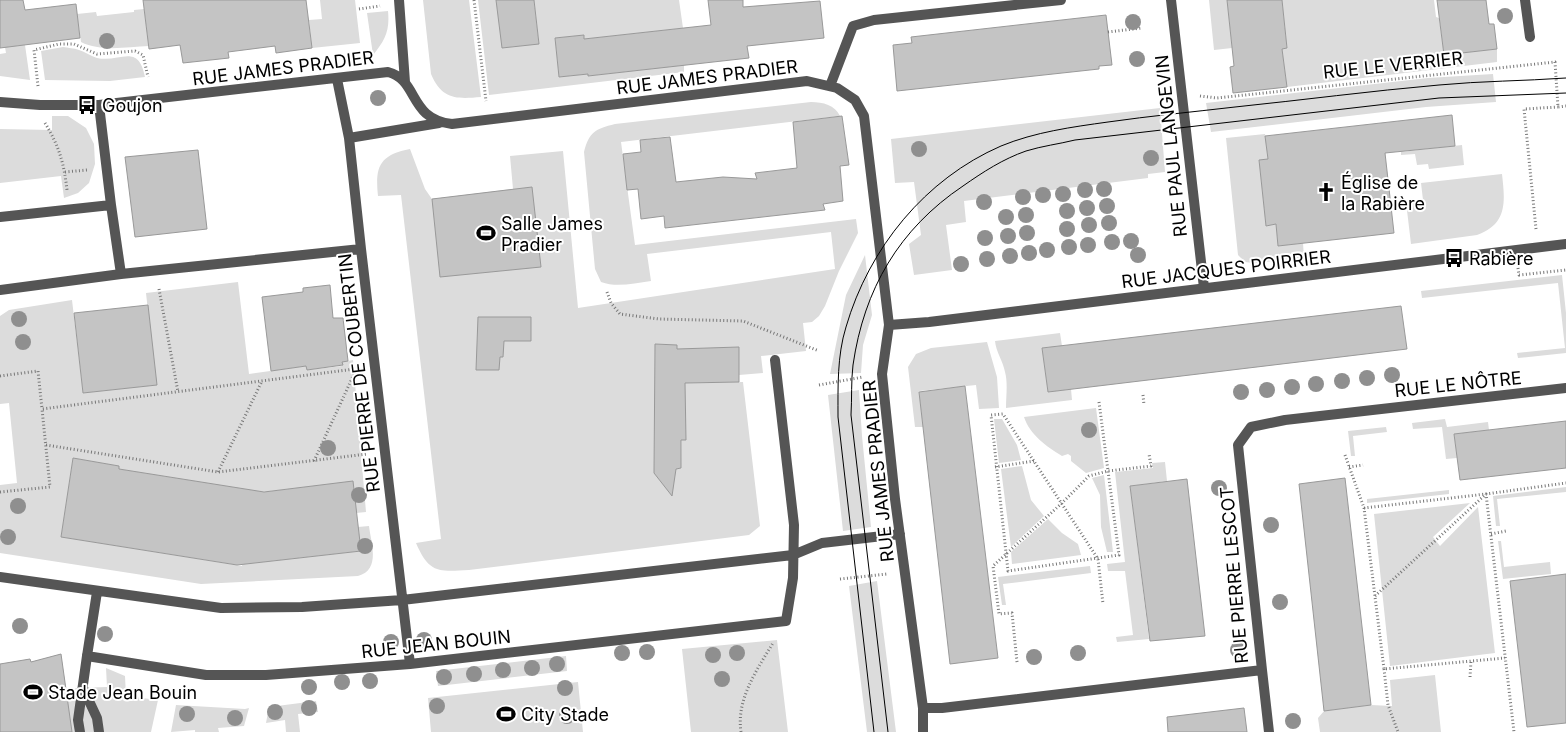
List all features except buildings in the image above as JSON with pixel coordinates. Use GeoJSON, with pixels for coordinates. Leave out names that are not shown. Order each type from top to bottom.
{"type":"FeatureCollection","features":[{"type":"Feature","properties":{"kind":"street"},"geometry":{"type":"LineString","coordinates":[[399,0],[405,82],[415,101],[428,117],[439,123]]}},
{"type":"Feature","properties":{"kind":"street"},"geometry":{"type":"LineString","coordinates":[[830,86],[853,26],[874,20],[1061,0]]}},
{"type":"Feature","properties":{"kind":"street","name":"RUE PAUL LANGEVIN"},"geometry":{"type":"LineString","coordinates":[[1171,0],[1204,288]]}},
{"type":"Feature","properties":{"kind":"street"},"geometry":{"type":"LineString","coordinates":[[1525,0],[1530,37]]}},
{"type":"Feature","properties":{"kind":"street","name":"RUE JAMES PRADIER"},"geometry":{"type":"LineString","coordinates":[[0,102],[40,105],[99,105],[388,72],[396,74],[405,82]]}},
{"type":"Feature","properties":{"kind":"street","name":"RUE PIERRE DE COUBERTIN"},"geometry":{"type":"LineString","coordinates":[[337,79],[349,138],[410,664]]}},
{"type":"Feature","properties":{"kind":"street","name":"RUE JAMES PRADIER"},"geometry":{"type":"LineString","coordinates":[[349,138],[439,123],[452,124],[807,82],[837,88],[856,100],[864,116],[889,325],[882,374],[900,534],[923,708],[923,732]]}},
{"type":"Feature","properties":{"kind":"street"},"geometry":{"type":"LineString","coordinates":[[415,101],[418,126]]}},
{"type":"Feature","properties":{"kind":"street"},"geometry":{"type":"LineString","coordinates":[[99,105],[121,274]]}},
{"type":"Feature","properties":{"kind":"street"},"geometry":{"type":"LineString","coordinates":[[0,217],[111,204]]}},
{"type":"Feature","properties":{"kind":"street","name":"RUE JACQUES POIRRIER"},"geometry":{"type":"LineString","coordinates":[[889,325],[929,322],[1566,244]]}},
{"type":"Feature","properties":{"kind":"street"},"geometry":{"type":"LineString","coordinates":[[0,290],[121,274],[361,249]]}},
{"type":"Feature","properties":{"kind":"street"},"geometry":{"type":"LineString","coordinates":[[775,360],[794,525],[793,578],[786,621]]}},
{"type":"Feature","properties":{"kind":"street","name":"RUE LE NÔTRE"},"geometry":{"type":"LineString","coordinates":[[1354,412],[1566,388]]}},
{"type":"Feature","properties":{"kind":"street","name":"RUE PIERRE LESCOT"},"geometry":{"type":"LineString","coordinates":[[923,708],[942,708],[1262,670],[1238,444],[1251,426],[1354,412]]}},
{"type":"Feature","properties":{"kind":"street"},"geometry":{"type":"LineString","coordinates":[[0,577],[221,608],[302,607],[402,600],[793,555],[822,543],[900,534]]}},
{"type":"Feature","properties":{"kind":"street"},"geometry":{"type":"LineString","coordinates":[[80,732],[78,720],[97,592]]}},
{"type":"Feature","properties":{"kind":"street","name":"RUE JEAN BOUIN"},"geometry":{"type":"LineString","coordinates":[[87,656],[186,672],[228,676],[299,673],[410,664],[786,621]]}},
{"type":"Feature","properties":{"kind":"street"},"geometry":{"type":"LineString","coordinates":[[1262,670],[1269,732]]}},
{"type":"Feature","properties":{"kind":"street"},"geometry":{"type":"LineString","coordinates":[[83,687],[97,718],[99,732]]}},
{"type":"Feature","properties":{"kind":"path"},"geometry":{"type":"LineString","coordinates":[[474,0],[488,119]]}},
{"type":"Feature","properties":{"kind":"path"},"geometry":{"type":"LineString","coordinates":[[1108,32],[1142,28]]}},
{"type":"Feature","properties":{"kind":"path"},"geometry":{"type":"LineString","coordinates":[[70,209],[61,157],[56,142],[41,116],[34,50],[60,44],[74,44],[97,54],[135,51],[143,55],[148,77]]}},
{"type":"Feature","properties":{"kind":"path","name":"RUE LE VERRIER"},"geometry":{"type":"LineString","coordinates":[[1182,94],[1217,98],[1555,62],[1558,107]]}},
{"type":"Feature","properties":{"kind":"path"},"geometry":{"type":"LineString","coordinates":[[1536,232],[1524,109],[1566,106]]}},
{"type":"Feature","properties":{"kind":"path"},"geometry":{"type":"LineString","coordinates":[[1517,265],[1519,275],[1566,270]]}},
{"type":"Feature","properties":{"kind":"path"},"geometry":{"type":"LineString","coordinates":[[155,271],[178,392]]}},
{"type":"Feature","properties":{"kind":"path"},"geometry":{"type":"LineString","coordinates":[[607,292],[611,302],[620,314],[659,319],[742,321],[819,351]]}},
{"type":"Feature","properties":{"kind":"path"},"geometry":{"type":"LineString","coordinates":[[42,408],[356,369],[314,461]]}},
{"type":"Feature","properties":{"kind":"path"},"geometry":{"type":"LineString","coordinates":[[0,376],[38,371],[50,487],[0,492]]}},
{"type":"Feature","properties":{"kind":"path"},"geometry":{"type":"LineString","coordinates":[[819,385],[882,374]]}},
{"type":"Feature","properties":{"kind":"path"},"geometry":{"type":"LineString","coordinates":[[218,472],[262,381]]}},
{"type":"Feature","properties":{"kind":"path"},"geometry":{"type":"LineString","coordinates":[[1143,395],[1144,405]]}},
{"type":"Feature","properties":{"kind":"path"},"geometry":{"type":"LineString","coordinates":[[1099,402],[1119,555],[1098,559],[1008,571],[995,467],[991,415],[1003,414],[1098,559],[1103,604]]}},
{"type":"Feature","properties":{"kind":"path"},"geometry":{"type":"LineString","coordinates":[[46,446],[218,472],[385,452]]}},
{"type":"Feature","properties":{"kind":"path"},"geometry":{"type":"LineString","coordinates":[[1017,662],[1012,613],[999,614],[993,566],[1089,476],[1108,471],[1151,466],[1149,454]]}},
{"type":"Feature","properties":{"kind":"path"},"geometry":{"type":"LineString","coordinates":[[1346,455],[1364,508],[1388,705],[1398,732]]}},
{"type":"Feature","properties":{"kind":"path"},"geometry":{"type":"LineString","coordinates":[[995,467],[1035,461]]}},
{"type":"Feature","properties":{"kind":"path"},"geometry":{"type":"LineString","coordinates":[[1349,467],[1362,465]]}},
{"type":"Feature","properties":{"kind":"path"},"geometry":{"type":"LineString","coordinates":[[1364,508],[1566,483]]}},
{"type":"Feature","properties":{"kind":"path"},"geometry":{"type":"LineString","coordinates":[[1486,494],[1514,732]]}},
{"type":"Feature","properties":{"kind":"path"},"geometry":{"type":"LineString","coordinates":[[1374,596],[1486,494]]}},
{"type":"Feature","properties":{"kind":"path"},"geometry":{"type":"LineString","coordinates":[[1491,534],[1506,531]]}},
{"type":"Feature","properties":{"kind":"path"},"geometry":{"type":"LineString","coordinates":[[840,579],[905,572]]}},
{"type":"Feature","properties":{"kind":"path"},"geometry":{"type":"LineString","coordinates":[[741,732],[742,707],[749,684],[786,621]]}},
{"type":"Feature","properties":{"kind":"path"},"geometry":{"type":"LineString","coordinates":[[1384,669],[1505,658]]}},
{"type":"Feature","properties":{"kind":"path"},"geometry":{"type":"LineString","coordinates":[[1470,677],[1471,661]]}},
{"type":"Feature","properties":{"kind":"shaded area"},"geometry":{"type":"Polygon","coordinates":[[[320,0],[355,0],[360,43],[312,48],[309,20],[322,19],[320,0]]]}},
{"type":"Feature","properties":{"kind":"shaded area"},"geometry":{"type":"Polygon","coordinates":[[[423,0],[469,0],[481,97],[465,98],[451,96],[440,89],[435,83],[431,74],[423,0]]]}},
{"type":"Feature","properties":{"kind":"shaded area"},"geometry":{"type":"Polygon","coordinates":[[[478,0],[496,0],[503,48],[539,43],[534,0],[679,0],[683,28],[584,39],[584,35],[555,38],[559,77],[588,74],[589,76],[684,65],[684,72],[489,95],[478,0]]]}},
{"type":"Feature","properties":{"kind":"shaded area"},"geometry":{"type":"Polygon","coordinates":[[[1209,0],[1227,0],[1232,48],[1214,50],[1209,0]]]}},
{"type":"Feature","properties":{"kind":"shaded area"},"geometry":{"type":"Polygon","coordinates":[[[1282,0],[1434,0],[1436,17],[1439,18],[1444,55],[1497,49],[1497,62],[1287,87],[1282,49],[1287,48],[1282,0]]]}},
{"type":"Feature","properties":{"kind":"shaded area"},"geometry":{"type":"Polygon","coordinates":[[[144,9],[149,46],[105,48],[81,42],[77,14],[96,12],[97,16],[144,9]]]}},
{"type":"Feature","properties":{"kind":"shaded area"},"geometry":{"type":"Polygon","coordinates":[[[388,11],[386,35],[373,55],[367,13],[388,11]]]}},
{"type":"Feature","properties":{"kind":"shaded area"},"geometry":{"type":"Polygon","coordinates":[[[25,45],[30,80],[0,76],[0,54],[6,53],[5,47],[25,45]]]}},
{"type":"Feature","properties":{"kind":"shaded area"},"geometry":{"type":"Polygon","coordinates":[[[63,47],[77,49],[97,58],[133,57],[142,66],[145,77],[110,81],[45,80],[41,51],[63,47]]]}},
{"type":"Feature","properties":{"kind":"shaded area"},"geometry":{"type":"Polygon","coordinates":[[[1493,74],[1496,102],[1426,107],[1211,132],[1206,103],[1428,78],[1493,74]]]}},
{"type":"Feature","properties":{"kind":"shaded area"},"geometry":{"type":"Polygon","coordinates":[[[811,102],[828,105],[835,109],[840,116],[621,142],[635,245],[856,219],[858,233],[839,271],[825,306],[819,316],[812,322],[803,323],[806,351],[761,356],[763,373],[739,375],[739,347],[719,348],[718,359],[677,360],[677,345],[655,344],[654,468],[660,481],[676,469],[681,468],[682,383],[743,382],[760,526],[749,535],[469,570],[449,571],[430,565],[425,560],[416,543],[441,539],[401,195],[378,196],[377,177],[381,164],[385,159],[410,149],[425,189],[432,199],[513,189],[510,156],[563,151],[578,308],[835,269],[831,232],[647,254],[651,281],[607,284],[601,282],[595,269],[584,152],[588,140],[594,132],[615,124],[811,102]]]}},
{"type":"Feature","properties":{"kind":"shaded area"},"geometry":{"type":"Polygon","coordinates":[[[1160,108],[1165,172],[1148,174],[1148,178],[964,201],[966,222],[946,225],[952,270],[914,275],[909,244],[921,235],[914,182],[895,183],[891,139],[1160,108]]]}},
{"type":"Feature","properties":{"kind":"shaded area"},"geometry":{"type":"Polygon","coordinates":[[[52,116],[68,116],[86,128],[94,144],[95,164],[89,183],[78,193],[64,198],[61,176],[0,183],[0,129],[52,130],[52,116]]]}},
{"type":"Feature","properties":{"kind":"shaded area"},"geometry":{"type":"Polygon","coordinates":[[[1265,134],[1268,159],[1259,160],[1266,226],[1276,224],[1278,246],[1303,243],[1304,258],[1253,263],[1245,262],[1238,255],[1226,138],[1265,134]]]}},
{"type":"Feature","properties":{"kind":"shaded area"},"geometry":{"type":"Polygon","coordinates":[[[1462,145],[1464,165],[1429,169],[1428,164],[1417,165],[1415,154],[1401,155],[1401,152],[1462,145]]]}},
{"type":"Feature","properties":{"kind":"shaded area"},"geometry":{"type":"Polygon","coordinates":[[[1502,174],[1504,202],[1499,218],[1494,225],[1477,235],[1411,244],[1406,202],[1423,200],[1421,183],[1502,174]]]}},
{"type":"Feature","properties":{"kind":"shaded area"},"geometry":{"type":"Polygon","coordinates":[[[865,255],[872,315],[863,345],[861,373],[830,374],[846,295],[865,255]]]}},
{"type":"Feature","properties":{"kind":"shaded area"},"geometry":{"type":"Polygon","coordinates":[[[1562,275],[1566,313],[1566,353],[1518,358],[1517,353],[1565,348],[1558,283],[1422,298],[1421,291],[1562,275]]]}},
{"type":"Feature","properties":{"kind":"shaded area"},"geometry":{"type":"Polygon","coordinates":[[[238,282],[249,374],[306,366],[307,370],[342,366],[342,362],[353,360],[366,512],[356,513],[353,482],[261,492],[119,469],[119,466],[73,458],[61,537],[242,566],[246,542],[270,561],[361,551],[358,527],[369,526],[373,555],[370,568],[358,576],[201,584],[0,553],[0,485],[17,483],[9,403],[0,404],[0,316],[9,310],[72,300],[83,393],[156,385],[146,293],[238,282]]]}},
{"type":"Feature","properties":{"kind":"shaded area"},"geometry":{"type":"Polygon","coordinates":[[[1060,333],[1062,346],[1042,348],[1048,392],[1071,389],[1072,400],[1006,408],[1006,376],[995,341],[1060,333]]]}},
{"type":"Feature","properties":{"kind":"shaded area"},"geometry":{"type":"Polygon","coordinates":[[[987,342],[997,377],[999,408],[979,409],[976,385],[919,391],[923,427],[915,427],[908,367],[916,354],[931,348],[987,342]]]}},
{"type":"Feature","properties":{"kind":"shaded area"},"geometry":{"type":"Polygon","coordinates":[[[859,390],[871,527],[843,531],[828,395],[859,390]]]}},
{"type":"Feature","properties":{"kind":"shaded area"},"geometry":{"type":"Polygon","coordinates":[[[1096,408],[1104,468],[1086,473],[1071,461],[1071,456],[1068,454],[1062,456],[1039,439],[1030,429],[1024,417],[1096,408]]]}},
{"type":"Feature","properties":{"kind":"shaded area"},"geometry":{"type":"Polygon","coordinates":[[[994,419],[1002,419],[1017,445],[1021,460],[999,463],[994,419]]]}},
{"type":"Feature","properties":{"kind":"shaded area"},"geometry":{"type":"Polygon","coordinates":[[[1445,419],[1447,427],[1488,422],[1489,430],[1454,434],[1457,458],[1446,459],[1442,427],[1413,429],[1412,423],[1445,419]]]}},
{"type":"Feature","properties":{"kind":"shaded area"},"geometry":{"type":"Polygon","coordinates":[[[1386,427],[1387,432],[1353,436],[1355,456],[1351,456],[1348,431],[1386,427]]]}},
{"type":"Feature","properties":{"kind":"shaded area"},"geometry":{"type":"Polygon","coordinates":[[[1165,462],[1167,481],[1130,486],[1149,639],[1117,642],[1116,637],[1133,635],[1125,571],[1108,571],[1107,564],[1125,562],[1115,472],[1153,468],[1152,463],[1165,462]]]}},
{"type":"Feature","properties":{"kind":"shaded area"},"geometry":{"type":"Polygon","coordinates":[[[1022,466],[1031,500],[1044,516],[1011,547],[1001,469],[1022,466]]]}},
{"type":"Feature","properties":{"kind":"shaded area"},"geometry":{"type":"Polygon","coordinates":[[[1104,475],[1113,552],[1107,552],[1101,527],[1100,495],[1092,478],[1104,475]]]}},
{"type":"Feature","properties":{"kind":"shaded area"},"geometry":{"type":"Polygon","coordinates":[[[1566,487],[1566,492],[1497,499],[1500,526],[1496,526],[1493,496],[1566,487]]]}},
{"type":"Feature","properties":{"kind":"shaded area"},"geometry":{"type":"Polygon","coordinates":[[[1449,490],[1449,494],[1367,503],[1367,499],[1449,490]]]}},
{"type":"Feature","properties":{"kind":"shaded area"},"geometry":{"type":"Polygon","coordinates":[[[1470,503],[1433,537],[1440,546],[1478,507],[1495,653],[1390,666],[1374,514],[1470,503]]]}},
{"type":"Feature","properties":{"kind":"shaded area"},"geometry":{"type":"Polygon","coordinates":[[[1048,519],[1062,533],[1078,544],[1081,555],[1012,564],[1011,552],[1048,519]]]}},
{"type":"Feature","properties":{"kind":"shaded area"},"geometry":{"type":"Polygon","coordinates":[[[1498,541],[1501,541],[1504,567],[1550,562],[1551,574],[1503,579],[1498,541]]]}},
{"type":"Feature","properties":{"kind":"shaded area"},"geometry":{"type":"Polygon","coordinates":[[[1090,566],[1091,573],[1003,584],[1006,605],[1002,605],[998,577],[1090,566]]]}},
{"type":"Feature","properties":{"kind":"shaded area"},"geometry":{"type":"Polygon","coordinates":[[[877,581],[896,732],[867,732],[849,586],[877,581]]]}},
{"type":"Feature","properties":{"kind":"shaded area"},"geometry":{"type":"Polygon","coordinates":[[[777,640],[788,732],[691,732],[682,649],[777,640]]]}},
{"type":"Feature","properties":{"kind":"shaded area","name":"Stade Jean Bouin"},"geometry":{"type":"Polygon","coordinates":[[[61,654],[67,696],[76,688],[107,687],[106,668],[125,676],[126,696],[158,700],[151,732],[0,732],[0,664],[30,659],[31,662],[61,654]]]}},
{"type":"Feature","properties":{"kind":"shaded area"},"geometry":{"type":"Polygon","coordinates":[[[566,656],[567,671],[438,686],[436,671],[566,656]]]}},
{"type":"Feature","properties":{"kind":"shaded area"},"geometry":{"type":"Polygon","coordinates":[[[1435,675],[1441,732],[1320,732],[1318,718],[1324,711],[1371,705],[1392,706],[1390,680],[1435,675]]]}},
{"type":"Feature","properties":{"kind":"shaded area","name":"City Stade"},"geometry":{"type":"Polygon","coordinates":[[[578,682],[583,732],[431,732],[428,698],[578,682]]]}},
{"type":"Feature","properties":{"kind":"shaded area"},"geometry":{"type":"Polygon","coordinates":[[[316,701],[318,712],[298,714],[300,732],[286,732],[285,720],[266,723],[269,707],[316,701]]]}},
{"type":"Feature","properties":{"kind":"shaded area"},"geometry":{"type":"Polygon","coordinates":[[[176,705],[249,708],[244,726],[218,728],[219,732],[195,732],[195,730],[171,732],[176,705]]]}},
{"type":"Feature","properties":{"kind":"tram line"},"geometry":{"type":"LineString","coordinates":[[874,732],[838,417],[840,360],[846,327],[856,298],[869,270],[885,244],[904,219],[925,197],[948,177],[973,160],[1001,146],[1027,137],[1067,128],[1155,116],[1413,87],[1566,78]]}},
{"type":"Feature","properties":{"kind":"tram line"},"geometry":{"type":"LineString","coordinates":[[888,732],[851,415],[852,377],[858,337],[876,286],[888,263],[920,221],[963,186],[1001,162],[1026,151],[1075,140],[1439,98],[1566,93]]}},
{"type":"Feature","properties":{"kind":"place","name":"Goujon"},"geometry":{"type":"Point","coordinates":[87,105]}},
{"type":"Feature","properties":{"kind":"place","name":"Église de la Rabière"},"geometry":{"type":"Point","coordinates":[1326,192]}},
{"type":"Feature","properties":{"kind":"place","name":"Salle James Pradier"},"geometry":{"type":"Point","coordinates":[486,233]}},
{"type":"Feature","properties":{"kind":"place","name":"Rabière"},"geometry":{"type":"Point","coordinates":[1454,258]}},
{"type":"Feature","properties":{"kind":"place","name":"Stade Jean Bouin"},"geometry":{"type":"Point","coordinates":[33,692]}},
{"type":"Feature","properties":{"kind":"place","name":"City Stade"},"geometry":{"type":"Point","coordinates":[506,714]}}]}
